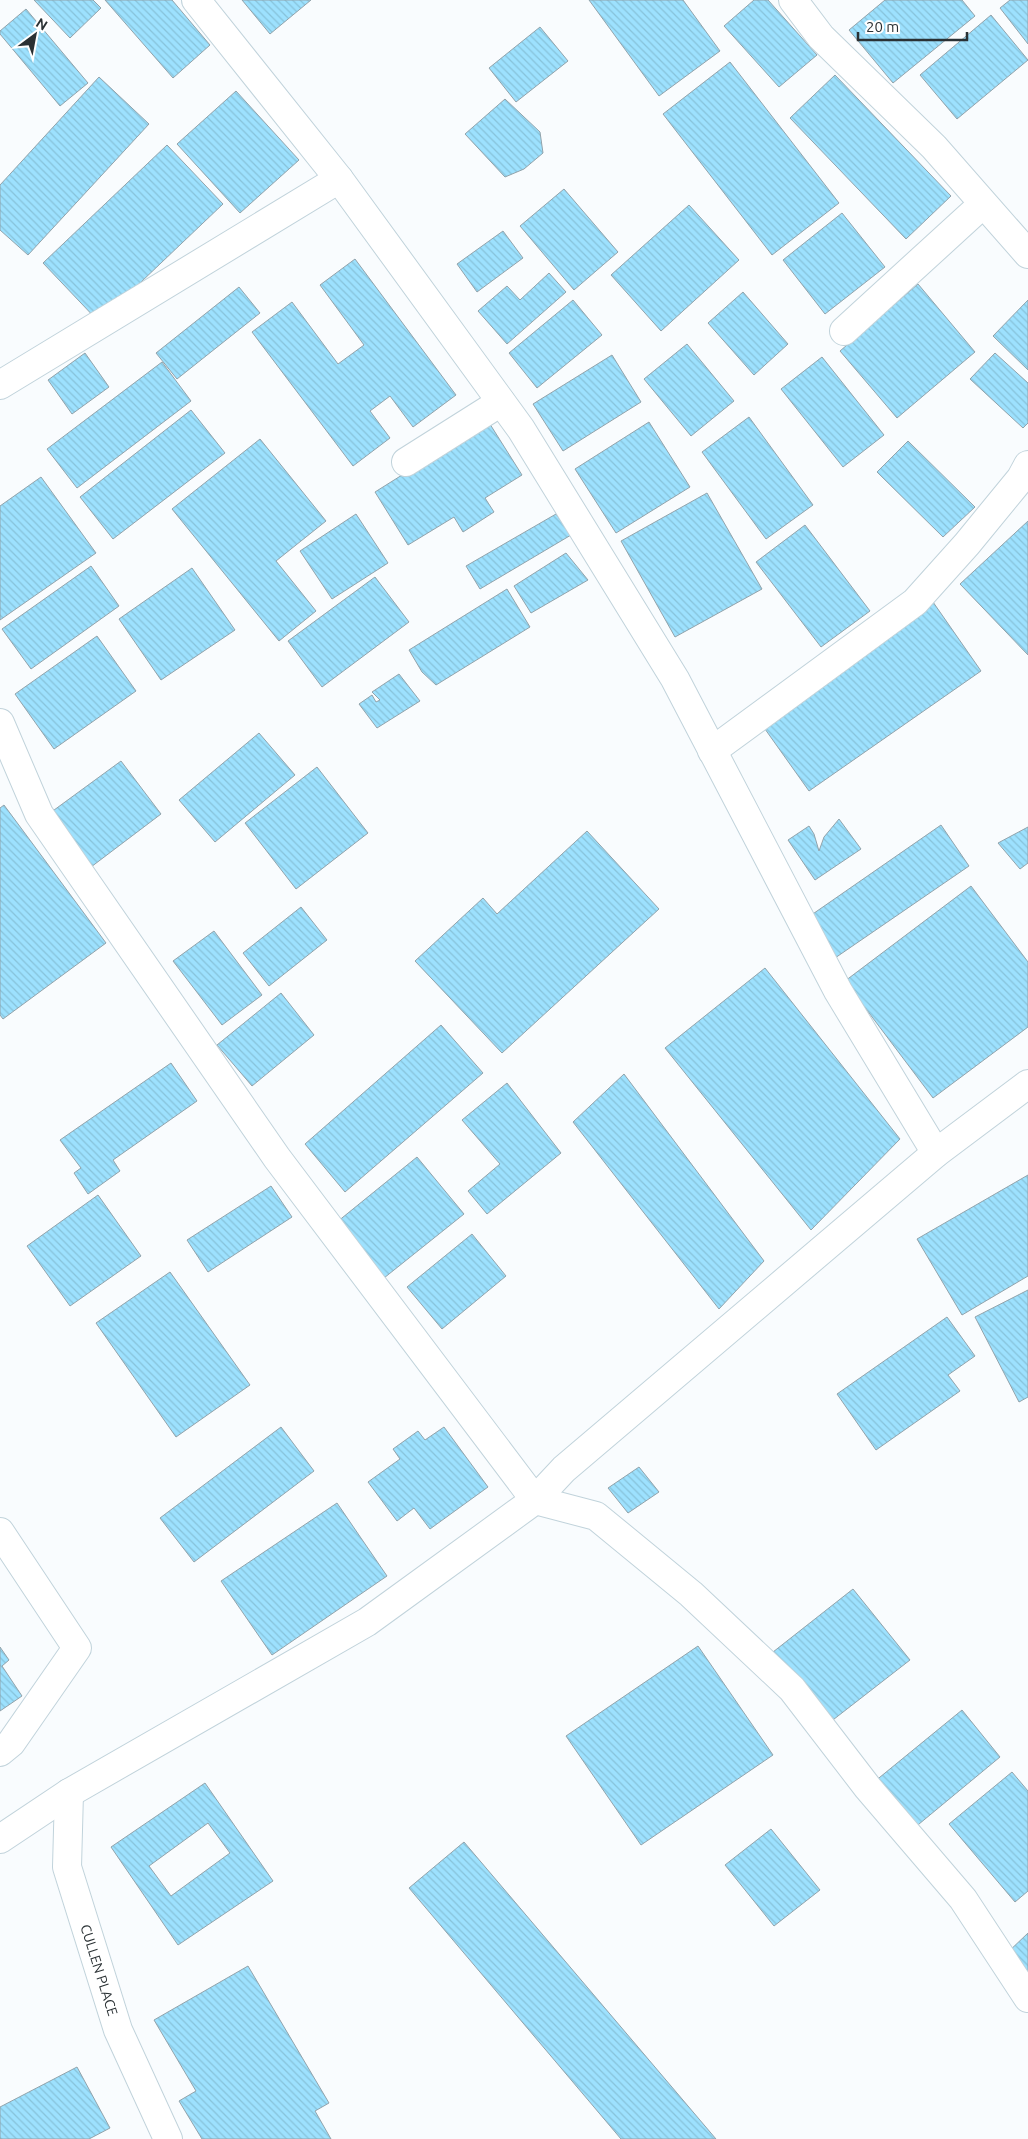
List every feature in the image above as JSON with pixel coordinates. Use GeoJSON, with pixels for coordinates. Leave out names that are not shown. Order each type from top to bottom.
{"type":"FeatureCollection","features":[{"type":"Feature","properties":{"kind":"street"},"geometry":{"type":"LineString","coordinates":[[196,0],[339,179],[521,429],[675,679],[838,991],[936,1154]]}},
{"type":"Feature","properties":{"kind":"street"},"geometry":{"type":"LineString","coordinates":[[793,0],[821,37],[934,147],[1028,254]]}},
{"type":"Feature","properties":{"kind":"street"},"geometry":{"type":"LineString","coordinates":[[0,385],[339,179]]}},
{"type":"Feature","properties":{"kind":"street"},"geometry":{"type":"LineString","coordinates":[[844,331],[983,204]]}},
{"type":"Feature","properties":{"kind":"street"},"geometry":{"type":"LineString","coordinates":[[406,462],[501,402]]}},
{"type":"Feature","properties":{"kind":"street"},"geometry":{"type":"LineString","coordinates":[[712,750],[915,602],[967,544],[1020,478],[1028,465]]}},
{"type":"Feature","properties":{"kind":"street"},"geometry":{"type":"LineString","coordinates":[[0,722],[39,814],[277,1158],[535,1500],[596,1516],[691,1594],[792,1689],[868,1788],[963,1899],[1028,1998]]}},
{"type":"Feature","properties":{"kind":"street"},"geometry":{"type":"LineString","coordinates":[[0,1839],[69,1793],[367,1622],[535,1500],[564,1469],[936,1154],[1028,1084]]}},
{"type":"Feature","properties":{"kind":"street"},"geometry":{"type":"LineString","coordinates":[[0,1532],[77,1648],[11,1743],[0,1752]]}},
{"type":"Feature","properties":{"kind":"street","name":"CULLEN PLACE"},"geometry":{"type":"LineString","coordinates":[[69,1793],[67,1867],[118,2030],[168,2139]]}},
{"type":"Feature","properties":{"kind":"building"},"geometry":{"type":"Polygon","coordinates":[[[34,0],[93,0],[101,8],[70,38],[34,0]]]}},
{"type":"Feature","properties":{"kind":"building"},"geometry":{"type":"Polygon","coordinates":[[[105,0],[172,0],[210,45],[173,78],[105,0]]]}},
{"type":"Feature","properties":{"kind":"building"},"geometry":{"type":"Polygon","coordinates":[[[242,0],[311,0],[270,34],[242,0]]]}},
{"type":"Feature","properties":{"kind":"building"},"geometry":{"type":"Polygon","coordinates":[[[589,0],[683,0],[720,51],[659,96],[589,0]]]}},
{"type":"Feature","properties":{"kind":"building"},"geometry":{"type":"Polygon","coordinates":[[[754,0],[768,0],[817,55],[779,87],[724,26],[754,0]]]}},
{"type":"Feature","properties":{"kind":"building"},"geometry":{"type":"Polygon","coordinates":[[[885,0],[962,0],[975,16],[893,83],[849,30],[885,0]]]}},
{"type":"Feature","properties":{"kind":"building"},"geometry":{"type":"Polygon","coordinates":[[[1010,0],[1028,0],[1028,44],[1000,8],[1010,0]]]}},
{"type":"Feature","properties":{"kind":"building"},"geometry":{"type":"Polygon","coordinates":[[[26,9],[88,83],[60,106],[0,34],[0,31],[26,9]]]}},
{"type":"Feature","properties":{"kind":"building"},"geometry":{"type":"Polygon","coordinates":[[[991,15],[1028,60],[957,119],[920,75],[991,15]]]}},
{"type":"Feature","properties":{"kind":"building"},"geometry":{"type":"Polygon","coordinates":[[[540,27],[568,61],[516,102],[489,68],[540,27]]]}},
{"type":"Feature","properties":{"kind":"building"},"geometry":{"type":"Polygon","coordinates":[[[730,62],[839,203],[772,255],[663,114],[730,62]]]}},
{"type":"Feature","properties":{"kind":"building"},"geometry":{"type":"Polygon","coordinates":[[[835,75],[951,196],[906,239],[790,118],[835,75]]]}},
{"type":"Feature","properties":{"kind":"building"},"geometry":{"type":"Polygon","coordinates":[[[99,77],[149,124],[28,255],[0,230],[0,185],[99,77]]]}},
{"type":"Feature","properties":{"kind":"building"},"geometry":{"type":"Polygon","coordinates":[[[236,91],[299,160],[240,213],[177,144],[236,91]]]}},
{"type":"Feature","properties":{"kind":"building"},"geometry":{"type":"Polygon","coordinates":[[[505,99],[540,132],[543,153],[524,169],[505,177],[465,134],[505,99]]]}},
{"type":"Feature","properties":{"kind":"building"},"geometry":{"type":"Polygon","coordinates":[[[167,145],[223,204],[99,322],[43,263],[167,145]]]}},
{"type":"Feature","properties":{"kind":"building"},"geometry":{"type":"Polygon","coordinates":[[[564,189],[618,252],[574,290],[520,226],[564,189]]]}},
{"type":"Feature","properties":{"kind":"building"},"geometry":{"type":"Polygon","coordinates":[[[689,205],[739,260],[661,331],[611,275],[689,205]]]}},
{"type":"Feature","properties":{"kind":"building"},"geometry":{"type":"Polygon","coordinates":[[[842,213],[885,267],[825,314],[783,260],[842,213]]]}},
{"type":"Feature","properties":{"kind":"building"},"geometry":{"type":"Polygon","coordinates":[[[503,231],[523,258],[477,292],[457,264],[503,231]]]}},
{"type":"Feature","properties":{"kind":"building"},"geometry":{"type":"Polygon","coordinates":[[[355,259],[456,395],[413,427],[390,396],[370,411],[390,438],[353,466],[252,332],[292,302],[338,364],[364,345],[320,285],[355,259]]]}},
{"type":"Feature","properties":{"kind":"building"},"geometry":{"type":"Polygon","coordinates":[[[549,273],[566,292],[507,344],[478,311],[507,286],[520,300],[549,273]]]}},
{"type":"Feature","properties":{"kind":"building"},"geometry":{"type":"Polygon","coordinates":[[[918,284],[975,352],[897,418],[840,351],[918,284]]]}},
{"type":"Feature","properties":{"kind":"building"},"geometry":{"type":"Polygon","coordinates":[[[239,287],[260,313],[177,379],[156,353],[239,287]]]}},
{"type":"Feature","properties":{"kind":"building"},"geometry":{"type":"Polygon","coordinates":[[[743,292],[788,344],[754,375],[708,323],[743,292]]]}},
{"type":"Feature","properties":{"kind":"building"},"geometry":{"type":"Polygon","coordinates":[[[573,300],[602,335],[537,388],[509,353],[573,300]]]}},
{"type":"Feature","properties":{"kind":"building"},"geometry":{"type":"Polygon","coordinates":[[[1028,300],[1028,370],[993,336],[1028,300]]]}},
{"type":"Feature","properties":{"kind":"building"},"geometry":{"type":"Polygon","coordinates":[[[687,344],[734,401],[691,436],[644,379],[687,344]]]}},
{"type":"Feature","properties":{"kind":"building"},"geometry":{"type":"Polygon","coordinates":[[[85,353],[109,387],[72,414],[48,380],[85,353]]]}},
{"type":"Feature","properties":{"kind":"building"},"geometry":{"type":"Polygon","coordinates":[[[995,353],[1028,383],[1028,423],[1023,428],[970,379],[995,353]]]}},
{"type":"Feature","properties":{"kind":"building"},"geometry":{"type":"Polygon","coordinates":[[[612,355],[641,402],[563,451],[533,404],[612,355]]]}},
{"type":"Feature","properties":{"kind":"building"},"geometry":{"type":"Polygon","coordinates":[[[822,357],[884,435],[843,467],[781,389],[822,357]]]}},
{"type":"Feature","properties":{"kind":"building"},"geometry":{"type":"Polygon","coordinates":[[[162,362],[191,401],[77,488],[47,449],[162,362]]]}},
{"type":"Feature","properties":{"kind":"building"},"geometry":{"type":"Polygon","coordinates":[[[191,410],[225,453],[113,539],[80,497],[191,410]]]}},
{"type":"Feature","properties":{"kind":"building"},"geometry":{"type":"Polygon","coordinates":[[[749,417],[813,505],[766,539],[702,452],[749,417]]]}},
{"type":"Feature","properties":{"kind":"building"},"geometry":{"type":"Polygon","coordinates":[[[488,421],[522,475],[485,498],[494,512],[463,532],[454,517],[408,545],[375,492],[488,421]]]}},
{"type":"Feature","properties":{"kind":"building"},"geometry":{"type":"Polygon","coordinates":[[[649,422],[690,487],[616,533],[575,469],[649,422]]]}},
{"type":"Feature","properties":{"kind":"building"},"geometry":{"type":"Polygon","coordinates":[[[260,439],[326,521],[276,561],[316,611],[279,641],[172,509],[260,439]]]}},
{"type":"Feature","properties":{"kind":"building"},"geometry":{"type":"Polygon","coordinates":[[[908,441],[975,507],[943,537],[877,472],[908,441]]]}},
{"type":"Feature","properties":{"kind":"building"},"geometry":{"type":"Polygon","coordinates":[[[41,477],[96,553],[0,620],[0,506],[41,477]]]}},
{"type":"Feature","properties":{"kind":"building"},"geometry":{"type":"Polygon","coordinates":[[[707,493],[762,589],[675,637],[621,541],[707,493]]]}},
{"type":"Feature","properties":{"kind":"building"},"geometry":{"type":"Polygon","coordinates":[[[356,514],[388,563],[332,599],[300,551],[356,514]]]}},
{"type":"Feature","properties":{"kind":"building"},"geometry":{"type":"Polygon","coordinates":[[[556,514],[571,535],[480,589],[466,566],[556,514]]]}},
{"type":"Feature","properties":{"kind":"building"},"geometry":{"type":"Polygon","coordinates":[[[1028,521],[1028,655],[960,584],[1028,521]]]}},
{"type":"Feature","properties":{"kind":"building"},"geometry":{"type":"Polygon","coordinates":[[[805,525],[870,611],[821,647],[756,562],[805,525]]]}},
{"type":"Feature","properties":{"kind":"building"},"geometry":{"type":"Polygon","coordinates":[[[566,553],[588,580],[531,613],[514,586],[566,553]]]}},
{"type":"Feature","properties":{"kind":"building"},"geometry":{"type":"Polygon","coordinates":[[[91,566],[119,606],[31,669],[2,629],[91,566]]]}},
{"type":"Feature","properties":{"kind":"building"},"geometry":{"type":"Polygon","coordinates":[[[192,568],[235,630],[161,680],[119,619],[192,568]]]}},
{"type":"Feature","properties":{"kind":"building"},"geometry":{"type":"Polygon","coordinates":[[[375,577],[409,622],[322,687],[288,641],[375,577]]]}},
{"type":"Feature","properties":{"kind":"building"},"geometry":{"type":"Polygon","coordinates":[[[507,589],[530,627],[436,685],[422,672],[409,650],[507,589]]]}},
{"type":"Feature","properties":{"kind":"building"},"geometry":{"type":"Polygon","coordinates":[[[933,602],[981,671],[809,791],[760,722],[933,602]]]}},
{"type":"Feature","properties":{"kind":"building"},"geometry":{"type":"Polygon","coordinates":[[[97,636],[136,691],[54,749],[15,694],[97,636]]]}},
{"type":"Feature","properties":{"kind":"building"},"geometry":{"type":"Polygon","coordinates":[[[399,674],[420,701],[377,728],[359,704],[372,695],[376,702],[380,700],[372,692],[399,674]]]}},
{"type":"Feature","properties":{"kind":"building"},"geometry":{"type":"Polygon","coordinates":[[[259,733],[295,775],[215,842],[179,800],[259,733]]]}},
{"type":"Feature","properties":{"kind":"building"},"geometry":{"type":"Polygon","coordinates":[[[121,761],[161,814],[91,867],[50,813],[121,761]]]}},
{"type":"Feature","properties":{"kind":"building"},"geometry":{"type":"Polygon","coordinates":[[[317,767],[368,833],[296,889],[245,823],[317,767]]]}},
{"type":"Feature","properties":{"kind":"building"},"geometry":{"type":"Polygon","coordinates":[[[4,805],[106,943],[3,1019],[0,1015],[0,808],[4,805]]]}},
{"type":"Feature","properties":{"kind":"building"},"geometry":{"type":"Polygon","coordinates":[[[839,819],[861,849],[815,880],[788,840],[809,826],[814,834],[819,851],[824,837],[839,819]]]}},
{"type":"Feature","properties":{"kind":"building"},"geometry":{"type":"Polygon","coordinates":[[[941,825],[969,866],[835,958],[807,918],[941,825]]]}},
{"type":"Feature","properties":{"kind":"building"},"geometry":{"type":"Polygon","coordinates":[[[1028,827],[1028,863],[1020,869],[998,843],[1028,827]]]}},
{"type":"Feature","properties":{"kind":"building"},"geometry":{"type":"Polygon","coordinates":[[[587,831],[659,909],[502,1053],[415,961],[483,898],[497,914],[587,831]]]}},
{"type":"Feature","properties":{"kind":"building"},"geometry":{"type":"Polygon","coordinates":[[[971,886],[1028,962],[1028,1027],[933,1098],[845,981],[971,886]]]}},
{"type":"Feature","properties":{"kind":"building"},"geometry":{"type":"Polygon","coordinates":[[[301,907],[327,940],[269,986],[243,953],[301,907]]]}},
{"type":"Feature","properties":{"kind":"building"},"geometry":{"type":"Polygon","coordinates":[[[214,931],[262,995],[222,1025],[173,961],[214,931]]]}},
{"type":"Feature","properties":{"kind":"building"},"geometry":{"type":"Polygon","coordinates":[[[765,968],[900,1139],[811,1230],[665,1048],[765,968]]]}},
{"type":"Feature","properties":{"kind":"building"},"geometry":{"type":"Polygon","coordinates":[[[281,993],[314,1035],[252,1086],[217,1045],[281,993]]]}},
{"type":"Feature","properties":{"kind":"building"},"geometry":{"type":"Polygon","coordinates":[[[441,1025],[483,1073],[345,1192],[305,1144],[441,1025]]]}},
{"type":"Feature","properties":{"kind":"building"},"geometry":{"type":"Polygon","coordinates":[[[171,1063],[197,1101],[113,1160],[120,1171],[88,1194],[74,1173],[81,1168],[60,1140],[171,1063]]]}},
{"type":"Feature","properties":{"kind":"building"},"geometry":{"type":"Polygon","coordinates":[[[624,1074],[764,1261],[719,1309],[573,1122],[624,1074]]]}},
{"type":"Feature","properties":{"kind":"building"},"geometry":{"type":"Polygon","coordinates":[[[507,1083],[561,1153],[487,1214],[468,1191],[500,1164],[462,1120],[507,1083]]]}},
{"type":"Feature","properties":{"kind":"building"},"geometry":{"type":"Polygon","coordinates":[[[417,1157],[464,1214],[384,1278],[337,1222],[417,1157]]]}},
{"type":"Feature","properties":{"kind":"building"},"geometry":{"type":"Polygon","coordinates":[[[1028,1175],[1028,1276],[962,1315],[917,1239],[1028,1175]]]}},
{"type":"Feature","properties":{"kind":"building"},"geometry":{"type":"Polygon","coordinates":[[[271,1186],[292,1217],[208,1272],[187,1240],[271,1186]]]}},
{"type":"Feature","properties":{"kind":"building"},"geometry":{"type":"Polygon","coordinates":[[[98,1195],[141,1256],[70,1306],[27,1246],[98,1195]]]}},
{"type":"Feature","properties":{"kind":"building"},"geometry":{"type":"Polygon","coordinates":[[[472,1234],[506,1276],[442,1329],[407,1287],[472,1234]]]}},
{"type":"Feature","properties":{"kind":"building"},"geometry":{"type":"Polygon","coordinates":[[[170,1272],[250,1385],[176,1437],[96,1323],[170,1272]]]}},
{"type":"Feature","properties":{"kind":"building"},"geometry":{"type":"Polygon","coordinates":[[[1028,1290],[1028,1397],[1019,1402],[975,1317],[1028,1290]]]}},
{"type":"Feature","properties":{"kind":"building"},"geometry":{"type":"Polygon","coordinates":[[[947,1317],[975,1356],[948,1375],[960,1391],[876,1450],[837,1394],[947,1317]]]}},
{"type":"Feature","properties":{"kind":"building"},"geometry":{"type":"Polygon","coordinates":[[[281,1427],[314,1471],[194,1562],[160,1518],[281,1427]]]}},
{"type":"Feature","properties":{"kind":"building"},"geometry":{"type":"Polygon","coordinates":[[[444,1427],[488,1487],[430,1529],[414,1508],[397,1521],[368,1482],[400,1459],[393,1449],[418,1431],[425,1440],[444,1427]]]}},
{"type":"Feature","properties":{"kind":"building"},"geometry":{"type":"Polygon","coordinates":[[[639,1467],[659,1492],[628,1513],[608,1488],[639,1467]]]}},
{"type":"Feature","properties":{"kind":"building"},"geometry":{"type":"Polygon","coordinates":[[[337,1503],[387,1576],[272,1655],[221,1581],[337,1503]]]}},
{"type":"Feature","properties":{"kind":"building"},"geometry":{"type":"Polygon","coordinates":[[[853,1589],[910,1660],[829,1723],[773,1652],[853,1589]]]}},
{"type":"Feature","properties":{"kind":"building"},"geometry":{"type":"Polygon","coordinates":[[[698,1646],[773,1755],[641,1845],[566,1736],[698,1646]]]}},
{"type":"Feature","properties":{"kind":"building"},"geometry":{"type":"Polygon","coordinates":[[[0,1647],[9,1660],[2,1666],[22,1696],[0,1711],[0,1647]]]}},
{"type":"Feature","properties":{"kind":"building"},"geometry":{"type":"Polygon","coordinates":[[[962,1710],[1000,1757],[913,1829],[874,1782],[962,1710]]]}},
{"type":"Feature","properties":{"kind":"building"},"geometry":{"type":"Polygon","coordinates":[[[1012,1772],[1028,1791],[1028,1891],[1015,1902],[949,1824],[1012,1772]]]}},
{"type":"Feature","properties":{"kind":"building"},"geometry":{"type":"Polygon","coordinates":[[[205,1783],[273,1881],[178,1945],[111,1847],[205,1783]],[[208,1823],[149,1866],[171,1896],[230,1853],[208,1823]]]}},
{"type":"Feature","properties":{"kind":"building"},"geometry":{"type":"Polygon","coordinates":[[[771,1829],[820,1890],[774,1926],[725,1865],[771,1829]]]}},
{"type":"Feature","properties":{"kind":"building"},"geometry":{"type":"Polygon","coordinates":[[[464,1842],[716,2139],[621,2139],[409,1888],[464,1842]]]}},
{"type":"Feature","properties":{"kind":"building"},"geometry":{"type":"Polygon","coordinates":[[[1028,1933],[1028,1979],[1005,1955],[1028,1933]]]}},
{"type":"Feature","properties":{"kind":"building"},"geometry":{"type":"Polygon","coordinates":[[[248,1966],[329,2103],[315,2111],[331,2139],[202,2139],[179,2101],[196,2091],[154,2020],[248,1966]]]}},
{"type":"Feature","properties":{"kind":"building"},"geometry":{"type":"Polygon","coordinates":[[[77,2067],[110,2128],[89,2139],[0,2139],[0,2107],[77,2067]]]}}]}
